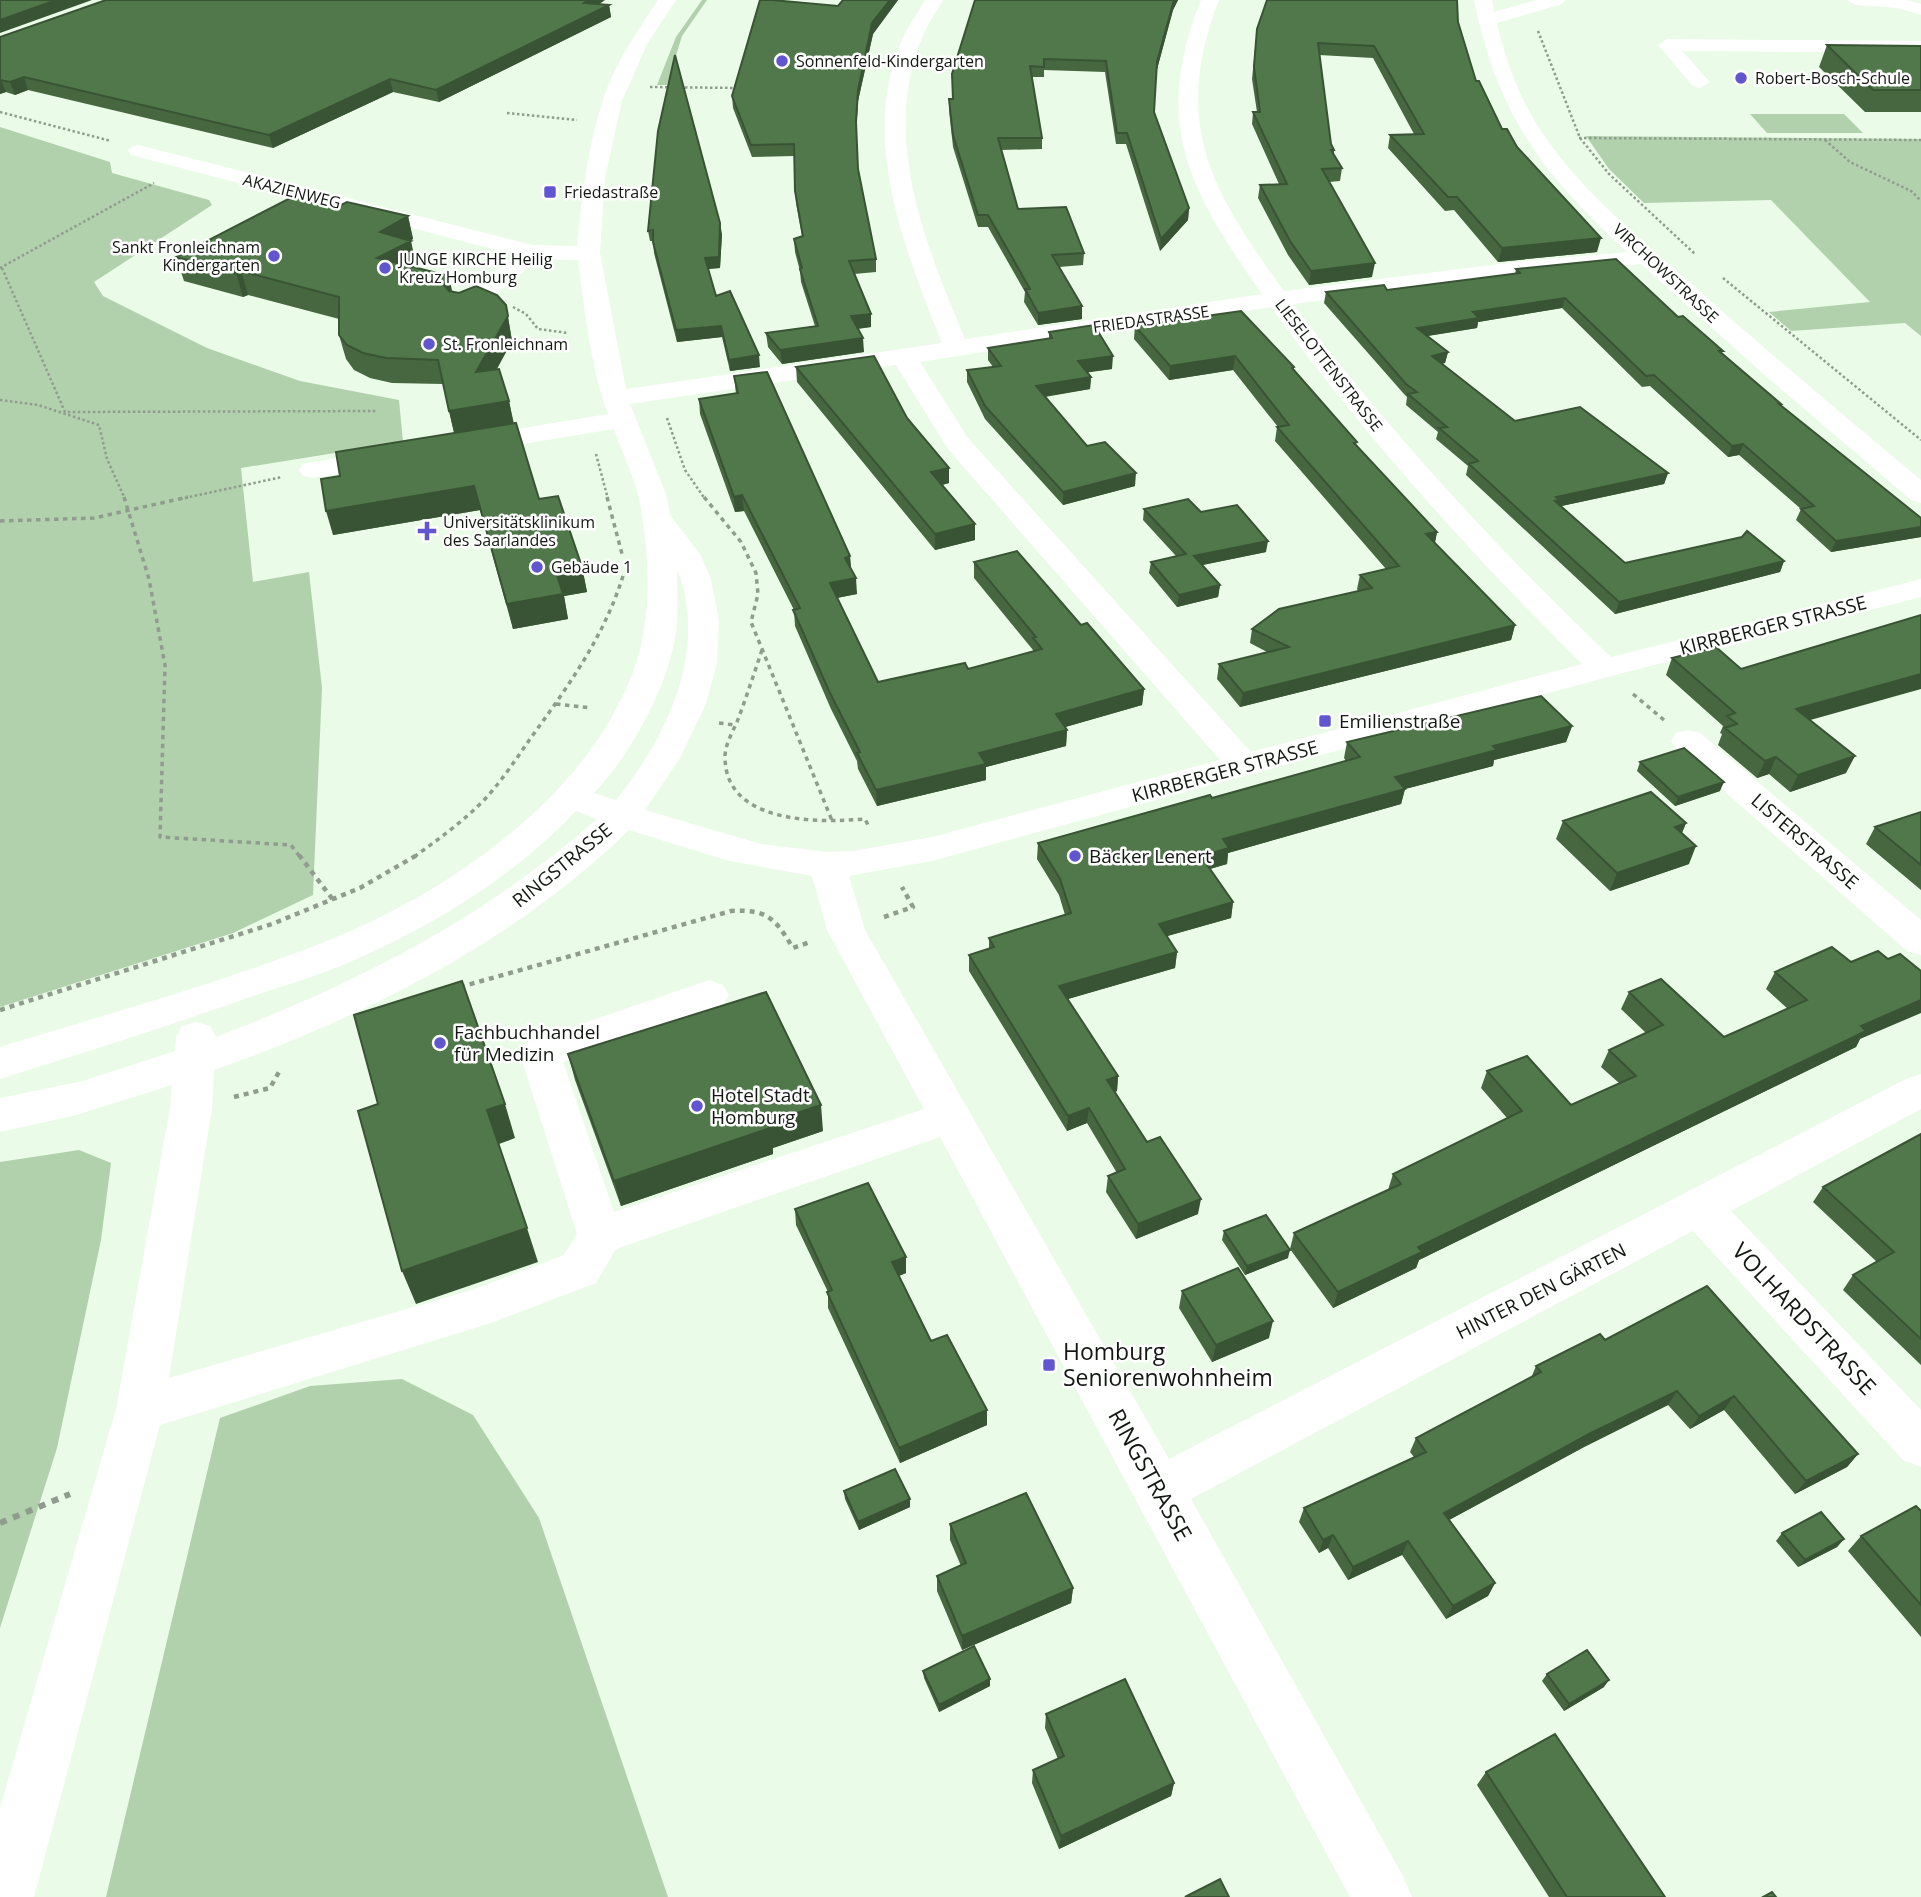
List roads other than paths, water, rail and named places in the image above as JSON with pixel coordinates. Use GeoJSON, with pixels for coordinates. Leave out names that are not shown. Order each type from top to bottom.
{"type":"FeatureCollection","features":[{"type":"Feature","properties":{"kind":"street","name":"RINGSTRASSE"},"geometry":{"type":"LineString","coordinates":[[0,1063],[196,1001],[337,952],[413,916],[480,874],[534,832],[588,778],[625,726],[650,671],[662,625],[662,562],[653,498],[618,409],[601,331],[589,253],[594,178],[617,87],[638,44],[667,0]]}},
{"type":"Feature","properties":{"kind":"street"},"geometry":{"type":"LineString","coordinates":[[934,0],[906,53],[898,90],[894,141],[901,194],[916,250],[956,348]]}},
{"type":"Feature","properties":{"kind":"street","name":"LIESELOTTENSTRASSE"},"geometry":{"type":"LineString","coordinates":[[1210,0],[1190,68],[1187,98],[1189,126],[1198,159],[1218,204],[1243,249],[1341,384],[1392,444],[1604,668]]}},
{"type":"Feature","properties":{"kind":"street"},"geometry":{"type":"LineString","coordinates":[[1485,10],[1556,0]]}},
{"type":"Feature","properties":{"kind":"street"},"geometry":{"type":"LineString","coordinates":[[1856,0],[1917,6]]}},
{"type":"Feature","properties":{"kind":"street","name":"VIRCHOWSTRASSE"},"geometry":{"type":"LineString","coordinates":[[1485,10],[1500,68],[1514,102],[1536,138],[1577,190],[1725,328],[1921,494]]}},
{"type":"Feature","properties":{"kind":"street"},"geometry":{"type":"LineString","coordinates":[[1700,82],[1667,45],[1921,47]]}},
{"type":"Feature","properties":{"kind":"street","name":"AKAZIENWEG"},"geometry":{"type":"LineString","coordinates":[[138,151],[533,252],[589,253]]}},
{"type":"Feature","properties":{"kind":"street"},"geometry":{"type":"LineString","coordinates":[[468,305],[533,252]]}},
{"type":"Feature","properties":{"kind":"street","name":"FRIEDASTRASSE"},"geometry":{"type":"LineString","coordinates":[[437,450],[618,409],[657,393],[1484,271],[1646,257]]}},
{"type":"Feature","properties":{"kind":"street"},"geometry":{"type":"LineString","coordinates":[[904,356],[922,389],[958,443],[1244,766]]}},
{"type":"Feature","properties":{"kind":"street"},"geometry":{"type":"LineString","coordinates":[[313,470],[410,454]]}},
{"type":"Feature","properties":{"kind":"street","name":"RINGSTRASSE"},"geometry":{"type":"LineString","coordinates":[[0,1115],[80,1098],[313,1015],[442,950],[549,880],[623,814],[664,760],[693,699],[704,639],[701,597],[688,558],[655,513]]}},
{"type":"Feature","properties":{"kind":"street","name":"KIRRBERGER STRASSE"},"geometry":{"type":"LineString","coordinates":[[569,797],[747,853],[792,862],[830,844],[859,863],[932,849],[1604,668],[1921,588]]}},
{"type":"Feature","properties":{"kind":"street","name":"LISTERSTRASSE"},"geometry":{"type":"LineString","coordinates":[[1688,741],[1921,941]]}},
{"type":"Feature","properties":{"kind":"street","name":"RINGSTRASSE"},"geometry":{"type":"LineString","coordinates":[[830,844],[846,930],[1159,1490],[1382,1897]]}},
{"type":"Feature","properties":{"kind":"street"},"geometry":{"type":"LineString","coordinates":[[600,1236],[540,1054],[709,995]]}},
{"type":"Feature","properties":{"kind":"street"},"geometry":{"type":"LineString","coordinates":[[4,1897],[140,1409],[189,1121],[197,1058],[196,1001]]}},
{"type":"Feature","properties":{"kind":"street","name":"HINTER DEN GÄRTEN"},"geometry":{"type":"LineString","coordinates":[[1159,1490],[1921,1090]]}},
{"type":"Feature","properties":{"kind":"street"},"geometry":{"type":"LineString","coordinates":[[140,1409],[487,1305],[580,1269],[600,1236],[950,1117]]}},
{"type":"Feature","properties":{"kind":"street","name":"VOLHARDSTRASSE"},"geometry":{"type":"LineString","coordinates":[[1700,1208],[1917,1433]]}},
{"type":"Feature","properties":{"kind":"place","name":"Sonnenfeld-Kindergarten"},"geometry":{"type":"Point","coordinates":[782,61]}},
{"type":"Feature","properties":{"kind":"place","name":"Robert-Bosch-Schule"},"geometry":{"type":"Point","coordinates":[1741,78]}},
{"type":"Feature","properties":{"kind":"place","name":"Friedastraße"},"geometry":{"type":"Point","coordinates":[550,192]}},
{"type":"Feature","properties":{"kind":"place","name":"Sankt Fronleichnam Kindergarten"},"geometry":{"type":"Point","coordinates":[274,256]}},
{"type":"Feature","properties":{"kind":"place","name":"JUNGE KIRCHE Heilig Kreuz Homburg"},"geometry":{"type":"Point","coordinates":[385,268]}},
{"type":"Feature","properties":{"kind":"place","name":"St. Fronleichnam"},"geometry":{"type":"Point","coordinates":[429,344]}},
{"type":"Feature","properties":{"kind":"place","name":"Universitätsklinikum des Saarlandes"},"geometry":{"type":"Point","coordinates":[427,531]}},
{"type":"Feature","properties":{"kind":"place","name":"Gebäude 1"},"geometry":{"type":"Point","coordinates":[537,567]}},
{"type":"Feature","properties":{"kind":"place","name":"Emilienstraße"},"geometry":{"type":"Point","coordinates":[1325,721]}},
{"type":"Feature","properties":{"kind":"place","name":"Bäcker Lenert"},"geometry":{"type":"Point","coordinates":[1075,856]}},
{"type":"Feature","properties":{"kind":"place","name":"Fachbuchhandel für Medizin"},"geometry":{"type":"Point","coordinates":[440,1043]}},
{"type":"Feature","properties":{"kind":"place","name":"Hotel Stadt Homburg"},"geometry":{"type":"Point","coordinates":[697,1106]}},
{"type":"Feature","properties":{"kind":"place","name":"Homburg Seniorenwohnheim"},"geometry":{"type":"Point","coordinates":[1049,1365]}}]}
